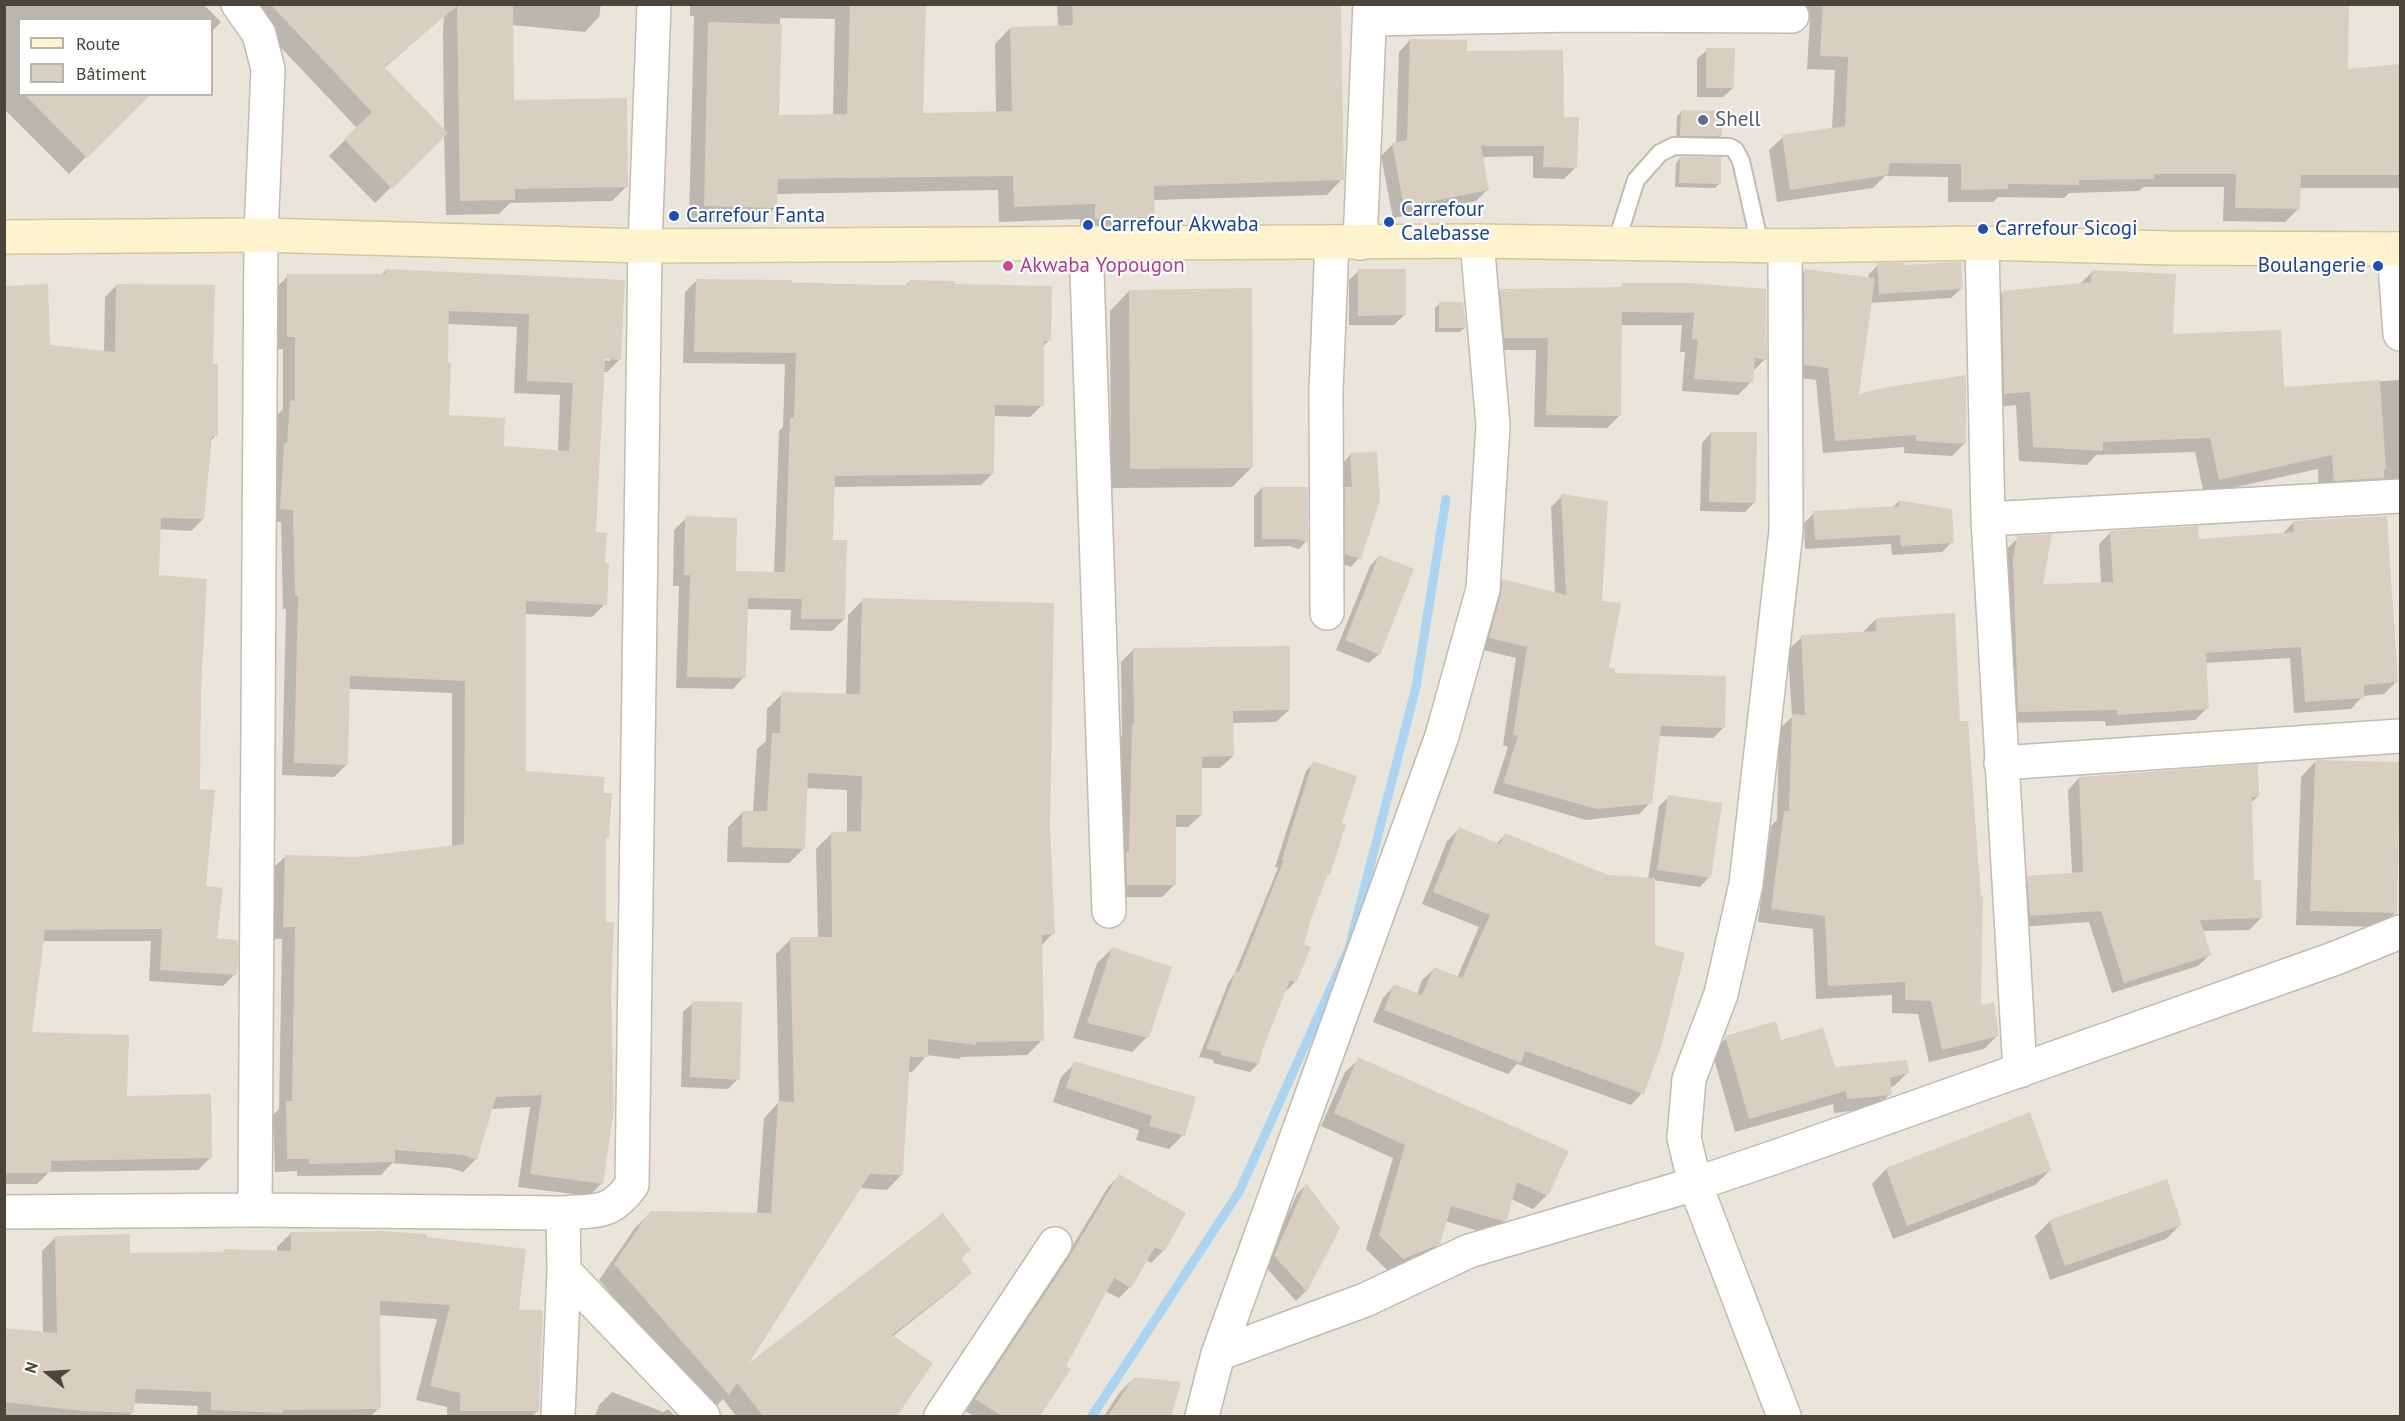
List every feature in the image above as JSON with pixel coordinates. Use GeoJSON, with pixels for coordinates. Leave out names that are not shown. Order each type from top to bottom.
{"type":"FeatureCollection","features":[{"type":"Feature","properties":{"kind":"street"},"geometry":{"type":"LineString","coordinates":[[238,4],[260,34],[268,69],[261,236],[255,1210]]}},
{"type":"Feature","properties":{"kind":"street"},"geometry":{"type":"LineString","coordinates":[[4,1212],[255,1210],[563,1213],[601,1210],[619,1202],[632,1185],[645,246],[654,4]]}},
{"type":"Feature","properties":{"kind":"street"},"geometry":{"type":"LineString","coordinates":[[1328,613],[1326,390],[1346,243],[1370,12],[1703,9],[1792,16]]}},
{"type":"Feature","properties":{"kind":"street"},"geometry":{"type":"LineString","coordinates":[[4,237],[261,236],[645,246],[1477,241],[1772,245],[1982,243],[2169,248],[2397,249],[2400,334]]}},
{"type":"Feature","properties":{"kind":"street"},"geometry":{"type":"LineString","coordinates":[[1202,1416],[1218,1354],[1442,736],[1483,589],[1493,425],[1477,241]]}},
{"type":"Feature","properties":{"kind":"street"},"geometry":{"type":"LineString","coordinates":[[1086,243],[1110,911]]}},
{"type":"Feature","properties":{"kind":"street"},"geometry":{"type":"LineString","coordinates":[[1982,243],[1988,519],[2020,1071]]}},
{"type":"Feature","properties":{"kind":"street"},"geometry":{"type":"LineString","coordinates":[[1772,245],[1786,531],[1746,884],[1721,994],[1689,1078],[1684,1138],[1695,1184],[1784,1416]]}},
{"type":"Feature","properties":{"kind":"street"},"geometry":{"type":"LineString","coordinates":[[1988,519],[2400,496]]}},
{"type":"Feature","properties":{"kind":"street"},"geometry":{"type":"LineString","coordinates":[[2001,763],[2400,736]]}},
{"type":"Feature","properties":{"kind":"street"},"geometry":{"type":"LineString","coordinates":[[1218,1354],[1365,1300],[1469,1251],[1695,1184],[2020,1071],[2336,958],[2400,932]]}},
{"type":"Feature","properties":{"kind":"street"},"geometry":{"type":"LineString","coordinates":[[558,1416],[564,1271],[563,1213]]}},
{"type":"Feature","properties":{"kind":"street"},"geometry":{"type":"LineString","coordinates":[[941,1416],[1055,1244]]}},
{"type":"Feature","properties":{"kind":"street"},"geometry":{"type":"LineString","coordinates":[[564,1271],[703,1416]]}},
{"type":"Feature","properties":{"kind":"lane"},"geometry":{"type":"LineString","coordinates":[[1616,243],[1636,180],[1660,153],[1674,146],[1730,147],[1735,150],[1772,245]]}},
{"type":"Feature","properties":{"kind":"shaded area"},"geometry":{"type":"Polygon","coordinates":[[[5,5],[2400,5],[2400,1416],[5,1416],[5,5]]]}},
{"type":"Feature","properties":{"kind":"building"},"geometry":{"type":"Polygon","coordinates":[[[270,4],[513,4],[514,100],[627,98],[628,187],[515,189],[515,200],[460,201],[457,6],[384,67],[448,133],[392,189],[344,139],[372,112],[270,4]]]}},
{"type":"Feature","properties":{"kind":"building"},"geometry":{"type":"Polygon","coordinates":[[[850,4],[926,4],[923,113],[1012,111],[1010,27],[1073,25],[1072,4],[1341,4],[1344,180],[1154,186],[1155,217],[1095,219],[1095,204],[1014,207],[1013,176],[778,179],[777,208],[704,206],[708,22],[782,24],[779,115],[847,114],[850,4]]]}},
{"type":"Feature","properties":{"kind":"building"},"geometry":{"type":"Polygon","coordinates":[[[1823,4],[2349,4],[2348,69],[2400,64],[2400,175],[2301,175],[2300,209],[2235,208],[2236,174],[2154,174],[2154,179],[2079,180],[2079,185],[2008,184],[2008,189],[1961,190],[1961,164],[1890,163],[1888,175],[1790,190],[1782,135],[1845,126],[1848,57],[1820,56],[1823,4]]]}},
{"type":"Feature","properties":{"kind":"building"},"geometry":{"type":"Polygon","coordinates":[[[1410,39],[1467,40],[1467,51],[1563,50],[1564,117],[1579,117],[1577,168],[1543,167],[1544,146],[1481,146],[1489,190],[1404,207],[1392,143],[1407,140],[1410,39]]]}},
{"type":"Feature","properties":{"kind":"building"},"geometry":{"type":"Polygon","coordinates":[[[1706,48],[1735,48],[1734,88],[1706,88],[1706,48]]]}},
{"type":"Feature","properties":{"kind":"building"},"geometry":{"type":"Polygon","coordinates":[[[26,96],[149,96],[87,158],[26,96]]]}},
{"type":"Feature","properties":{"kind":"building"},"geometry":{"type":"Polygon","coordinates":[[[1681,110],[1723,111],[1722,136],[1680,136],[1681,110]]]}},
{"type":"Feature","properties":{"kind":"building"},"geometry":{"type":"Polygon","coordinates":[[[1680,157],[1721,157],[1721,184],[1679,183],[1680,157]]]}},
{"type":"Feature","properties":{"kind":"building"},"geometry":{"type":"Polygon","coordinates":[[[1961,262],[1963,289],[1879,294],[1877,263],[1903,263],[1903,265],[1961,262]]]}},
{"type":"Feature","properties":{"kind":"building"},"geometry":{"type":"Polygon","coordinates":[[[386,269],[625,280],[621,360],[605,359],[596,532],[607,533],[605,563],[609,563],[607,605],[526,601],[526,771],[605,777],[603,793],[612,793],[609,837],[606,837],[606,922],[614,922],[611,996],[614,1110],[603,1184],[530,1174],[542,1095],[496,1097],[477,1160],[463,1155],[395,1150],[395,1162],[309,1164],[309,1159],[287,1159],[286,1101],[292,1101],[295,927],[283,927],[285,855],[356,857],[464,844],[465,681],[350,676],[348,765],[294,763],[298,596],[295,596],[293,510],[280,509],[284,443],[287,443],[290,400],[295,401],[295,337],[287,337],[287,274],[385,274],[386,269]],[[449,311],[448,362],[451,363],[449,415],[505,418],[504,446],[569,451],[573,383],[527,381],[529,314],[449,311]]]}},
{"type":"Feature","properties":{"kind":"building"},"geometry":{"type":"Polygon","coordinates":[[[1358,269],[1406,269],[1406,315],[1358,316],[1358,269]]]}},
{"type":"Feature","properties":{"kind":"building"},"geometry":{"type":"Polygon","coordinates":[[[1804,269],[1875,278],[1859,394],[1882,388],[1966,375],[1966,444],[1916,441],[1916,435],[1835,441],[1828,368],[1804,365],[1804,269]]]}},
{"type":"Feature","properties":{"kind":"building"},"geometry":{"type":"Polygon","coordinates":[[[2092,270],[2176,274],[2173,334],[2281,330],[2284,387],[2380,380],[2386,469],[2384,469],[2384,478],[2334,481],[2332,455],[2219,480],[2210,438],[2103,442],[2103,451],[2033,447],[2030,392],[2004,394],[2002,291],[2091,282],[2092,270]]]}},
{"type":"Feature","properties":{"kind":"building"},"geometry":{"type":"Polygon","coordinates":[[[696,279],[792,280],[792,283],[859,285],[909,285],[909,280],[955,281],[955,284],[1052,286],[1051,341],[1044,341],[1044,406],[995,405],[994,474],[835,476],[833,540],[847,540],[845,619],[801,619],[802,599],[748,598],[746,678],[687,677],[690,575],[684,575],[685,516],[737,518],[736,571],[785,572],[790,418],[794,418],[796,353],[694,352],[696,279]]]}},
{"type":"Feature","properties":{"kind":"building"},"geometry":{"type":"Polygon","coordinates":[[[1622,283],[1691,283],[1766,289],[1767,360],[1755,358],[1753,383],[1694,379],[1698,340],[1692,339],[1694,313],[1622,312],[1621,416],[1546,415],[1548,338],[1504,338],[1500,289],[1622,287],[1622,283]]]}},
{"type":"Feature","properties":{"kind":"building"},"geometry":{"type":"Polygon","coordinates":[[[48,284],[50,345],[115,352],[116,284],[215,285],[213,364],[218,364],[218,436],[212,436],[204,519],[161,518],[159,575],[207,579],[201,690],[200,789],[215,790],[206,886],[223,888],[217,938],[238,940],[238,958],[237,975],[160,970],[162,929],[45,930],[32,1032],[129,1035],[127,1096],[211,1094],[212,1158],[51,1161],[51,1173],[4,1173],[4,286],[48,284]]]}},
{"type":"Feature","properties":{"kind":"building"},"geometry":{"type":"Polygon","coordinates":[[[1252,288],[1253,468],[1130,469],[1129,290],[1252,288]]]}},
{"type":"Feature","properties":{"kind":"building"},"geometry":{"type":"Polygon","coordinates":[[[1439,302],[1463,302],[1466,328],[1439,328],[1439,302]]]}},
{"type":"Feature","properties":{"kind":"building"},"geometry":{"type":"Polygon","coordinates":[[[1711,432],[1757,432],[1756,503],[1709,502],[1711,432]]]}},
{"type":"Feature","properties":{"kind":"building"},"geometry":{"type":"Polygon","coordinates":[[[1377,452],[1380,501],[1361,559],[1345,554],[1345,487],[1352,487],[1350,453],[1377,452]]]}},
{"type":"Feature","properties":{"kind":"building"},"geometry":{"type":"Polygon","coordinates":[[[1262,487],[1308,487],[1308,542],[1297,539],[1262,539],[1262,487]]]}},
{"type":"Feature","properties":{"kind":"building"},"geometry":{"type":"Polygon","coordinates":[[[1561,494],[1608,501],[1602,601],[1621,603],[1609,667],[1615,668],[1615,673],[1726,676],[1725,728],[1661,726],[1652,804],[1597,809],[1503,783],[1518,736],[1513,735],[1527,647],[1489,638],[1501,594],[1502,579],[1566,595],[1561,494]]]}},
{"type":"Feature","properties":{"kind":"building"},"geometry":{"type":"Polygon","coordinates":[[[1898,500],[1952,509],[1954,543],[1901,546],[1900,535],[1815,540],[1813,511],[1899,506],[1898,500]]]}},
{"type":"Feature","properties":{"kind":"building"},"geometry":{"type":"Polygon","coordinates":[[[2387,516],[2398,682],[2364,685],[2364,698],[2305,702],[2301,647],[2206,653],[2209,709],[2117,715],[2117,710],[2018,712],[2013,559],[2017,536],[2052,534],[2043,584],[2113,582],[2110,531],[2198,526],[2199,539],[2294,532],[2293,521],[2387,516]]]}},
{"type":"Feature","properties":{"kind":"building"},"geometry":{"type":"Polygon","coordinates":[[[1379,555],[1414,569],[1380,655],[1345,640],[1379,555]]]}},
{"type":"Feature","properties":{"kind":"building"},"geometry":{"type":"Polygon","coordinates":[[[862,598],[1054,603],[1050,829],[1055,934],[1042,935],[1044,1041],[976,1042],[976,1045],[928,1039],[928,1057],[910,1057],[903,1175],[870,1174],[749,1363],[943,1213],[971,1250],[961,1258],[972,1273],[892,1335],[933,1363],[897,1416],[763,1416],[737,1383],[729,1395],[614,1264],[650,1211],[771,1213],[778,1101],[794,1102],[790,937],[832,937],[831,832],[861,831],[862,776],[808,773],[805,849],[742,847],[742,811],[767,811],[772,733],[780,733],[781,692],[860,694],[862,598]]]}},
{"type":"Feature","properties":{"kind":"building"},"geometry":{"type":"Polygon","coordinates":[[[1955,613],[1960,721],[1968,721],[1981,897],[1983,896],[1981,1005],[1994,1002],[1999,1036],[1942,1050],[1931,1001],[1905,1000],[1905,982],[1828,986],[1825,916],[1771,909],[1784,811],[1789,811],[1792,714],[1805,715],[1801,635],[1876,631],[1876,618],[1955,613]]]}},
{"type":"Feature","properties":{"kind":"building"},"geometry":{"type":"Polygon","coordinates":[[[1290,646],[1290,710],[1233,711],[1234,756],[1202,757],[1202,815],[1176,815],[1176,885],[1127,885],[1126,852],[1129,852],[1132,724],[1134,724],[1133,648],[1290,646]]]}},
{"type":"Feature","properties":{"kind":"building"},"geometry":{"type":"Polygon","coordinates":[[[1313,761],[1357,776],[1342,823],[1346,824],[1330,875],[1328,874],[1311,919],[1304,944],[1311,947],[1296,983],[1290,980],[1259,1064],[1220,1055],[1221,1052],[1206,1049],[1236,971],[1239,972],[1284,860],[1282,859],[1313,761]]]}},
{"type":"Feature","properties":{"kind":"building"},"geometry":{"type":"Polygon","coordinates":[[[2315,761],[2400,762],[2397,913],[2310,911],[2315,761]]]}},
{"type":"Feature","properties":{"kind":"building"},"geometry":{"type":"Polygon","coordinates":[[[2258,764],[2259,796],[2252,797],[2254,880],[2261,880],[2262,918],[2200,920],[2211,955],[2124,983],[2101,911],[2030,916],[2027,876],[2083,872],[2079,777],[2258,764]]]}},
{"type":"Feature","properties":{"kind":"building"},"geometry":{"type":"Polygon","coordinates":[[[1668,795],[1722,803],[1711,878],[1657,870],[1668,795]]]}},
{"type":"Feature","properties":{"kind":"building"},"geometry":{"type":"Polygon","coordinates":[[[1459,827],[1500,844],[1505,833],[1608,875],[1655,878],[1655,945],[1685,953],[1661,1047],[1644,1094],[1525,1051],[1521,1063],[1384,1010],[1394,984],[1422,995],[1434,967],[1462,978],[1490,915],[1433,892],[1459,827]]]}},
{"type":"Feature","properties":{"kind":"building"},"geometry":{"type":"Polygon","coordinates":[[[1112,947],[1172,967],[1149,1038],[1087,1023],[1112,947]]]}},
{"type":"Feature","properties":{"kind":"building"},"geometry":{"type":"Polygon","coordinates":[[[692,1001],[742,1002],[740,1080],[690,1077],[692,1001]]]}},
{"type":"Feature","properties":{"kind":"building"},"geometry":{"type":"Polygon","coordinates":[[[1776,1021],[1781,1040],[1823,1028],[1835,1067],[1907,1060],[1909,1073],[1890,1078],[1892,1095],[1847,1099],[1846,1091],[1749,1119],[1725,1036],[1776,1021]]]}},
{"type":"Feature","properties":{"kind":"building"},"geometry":{"type":"Polygon","coordinates":[[[1358,1057],[1569,1151],[1548,1196],[1517,1182],[1507,1220],[1503,1221],[1451,1206],[1440,1244],[1403,1259],[1379,1235],[1405,1145],[1334,1113],[1358,1057]]]}},
{"type":"Feature","properties":{"kind":"building"},"geometry":{"type":"Polygon","coordinates":[[[1074,1061],[1196,1097],[1185,1136],[1149,1126],[1152,1116],[1066,1088],[1074,1061]]]}},
{"type":"Feature","properties":{"kind":"building"},"geometry":{"type":"Polygon","coordinates":[[[2030,1112],[2051,1170],[1907,1226],[1886,1168],[2030,1112]]]}},
{"type":"Feature","properties":{"kind":"building"},"geometry":{"type":"Polygon","coordinates":[[[1119,1174],[1186,1213],[1164,1252],[1155,1247],[1131,1288],[1114,1278],[1066,1366],[1071,1369],[1040,1416],[1002,1416],[975,1399],[1068,1259],[1119,1174]]]}},
{"type":"Feature","properties":{"kind":"building"},"geometry":{"type":"Polygon","coordinates":[[[2167,1179],[2182,1225],[2065,1266],[2049,1220],[2167,1179]]]}},
{"type":"Feature","properties":{"kind":"building"},"geometry":{"type":"Polygon","coordinates":[[[1306,1183],[1340,1228],[1307,1292],[1274,1256],[1306,1183]]]}},
{"type":"Feature","properties":{"kind":"building"},"geometry":{"type":"Polygon","coordinates":[[[382,1231],[427,1234],[427,1237],[526,1249],[519,1310],[543,1310],[539,1411],[460,1411],[460,1393],[430,1386],[450,1305],[380,1301],[381,1409],[283,1410],[283,1413],[211,1410],[211,1392],[136,1389],[134,1413],[83,1411],[4,1402],[4,1328],[57,1333],[55,1236],[130,1234],[130,1253],[224,1252],[224,1249],[291,1251],[291,1232],[382,1231]]]}},
{"type":"Feature","properties":{"kind":"building"},"geometry":{"type":"Polygon","coordinates":[[[1134,1377],[1181,1382],[1171,1416],[1108,1416],[1134,1377]]]}},
{"type":"Feature","properties":{"kind":"waterway"},"geometry":{"type":"LineString","coordinates":[[1092,1416],[1239,1192],[1349,948],[1416,687],[1446,499]]}},
{"type":"Feature","properties":{"kind":"place","name":"Shell"},"geometry":{"type":"Point","coordinates":[1703,120]}},
{"type":"Feature","properties":{"kind":"place","name":"Carrefour Fanta"},"geometry":{"type":"Point","coordinates":[674,216]}},
{"type":"Feature","properties":{"kind":"place","name":"Carrefour Calebasse"},"geometry":{"type":"Point","coordinates":[1389,222]}},
{"type":"Feature","properties":{"kind":"place","name":"Carrefour Akwaba"},"geometry":{"type":"Point","coordinates":[1088,225]}},
{"type":"Feature","properties":{"kind":"place","name":"Carrefour Sicogi"},"geometry":{"type":"Point","coordinates":[1983,229]}},
{"type":"Feature","properties":{"kind":"place","name":"Akwaba Yopougon"},"geometry":{"type":"Point","coordinates":[1008,266]}},
{"type":"Feature","properties":{"kind":"place","name":"Boulangerie"},"geometry":{"type":"Point","coordinates":[2378,266]}}]}
